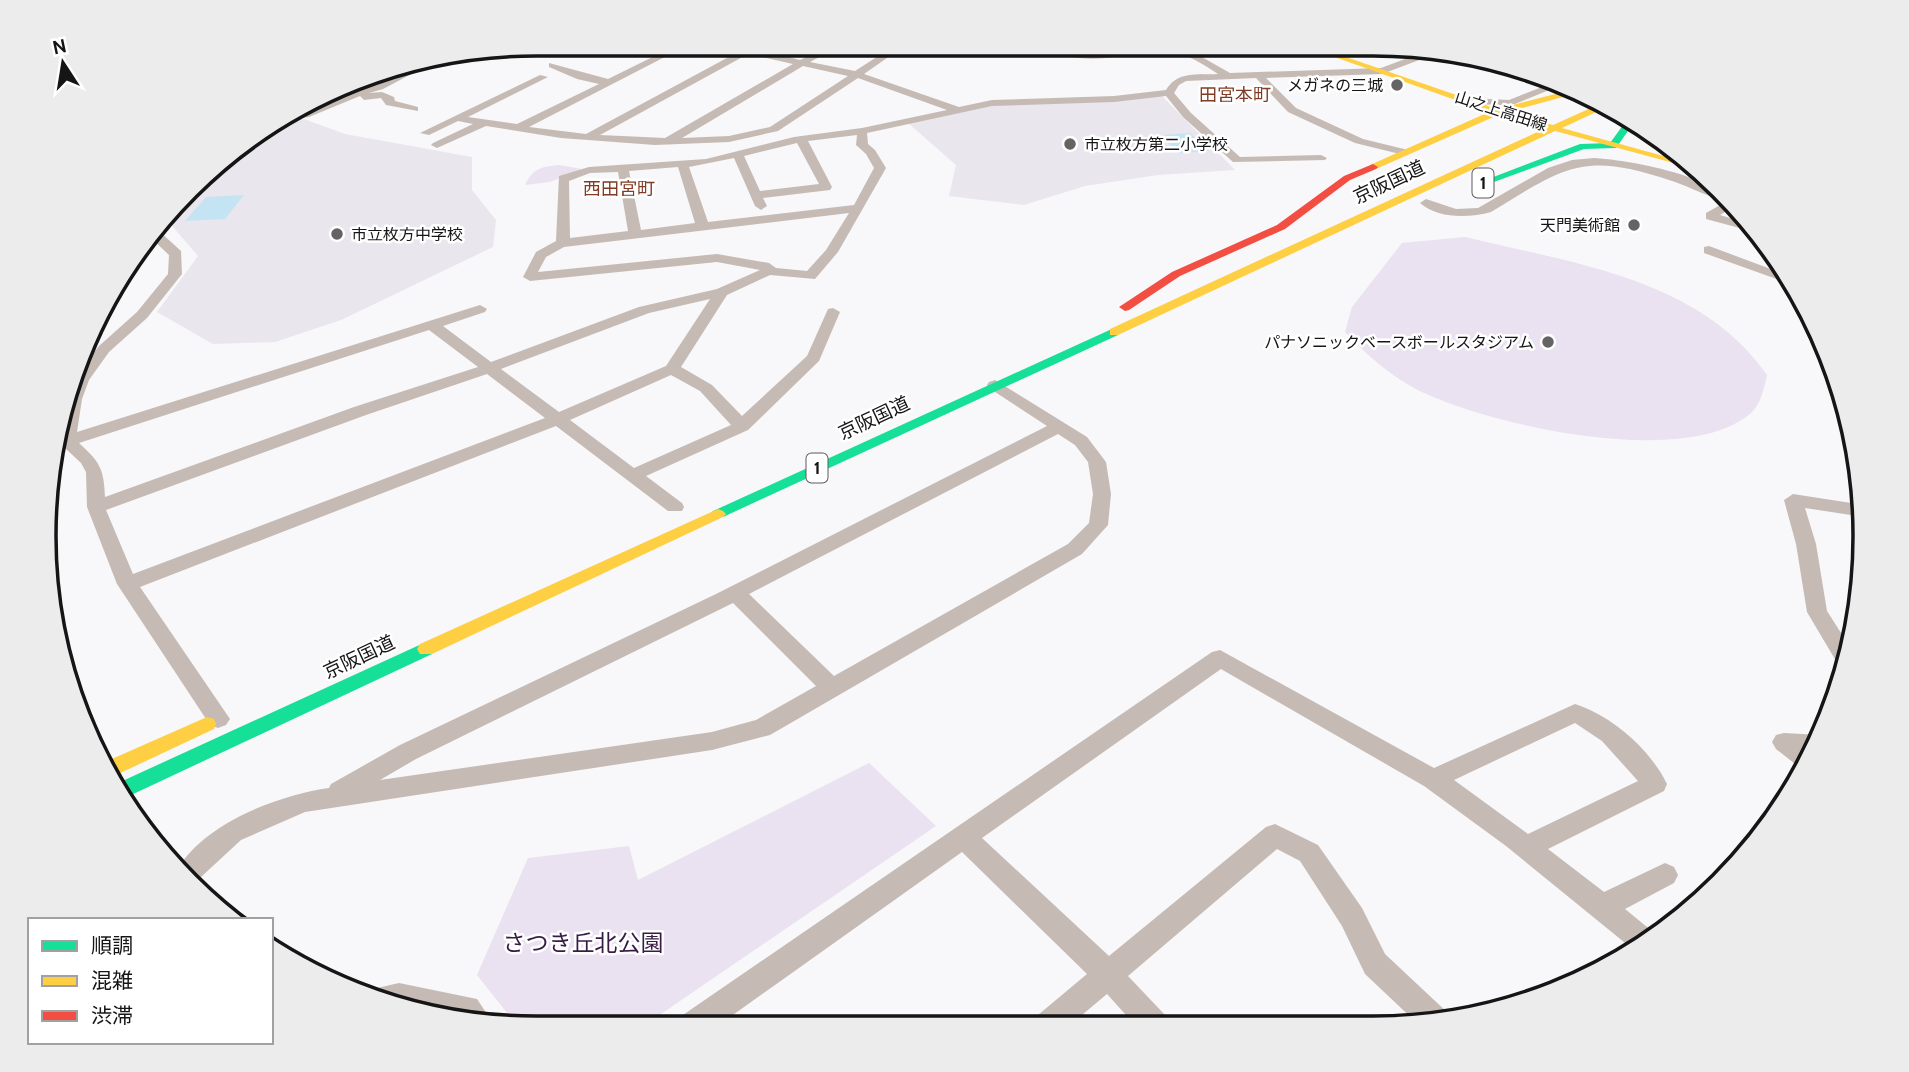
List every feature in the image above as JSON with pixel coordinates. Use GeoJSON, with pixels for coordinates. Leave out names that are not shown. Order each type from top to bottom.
{"type":"FeatureCollection","features":[{"type":"Feature","properties":{"kind":"main road","name":"山之上高田線"},"geometry":{"type":"LineString","coordinates":[[1338,56],[1497,112],[1673,162]]}},
{"type":"Feature","properties":{"kind":"main road"},"geometry":{"type":"LineString","coordinates":[[1404,152],[1497,112],[1561,95]]}},
{"type":"Feature","properties":{"kind":"main road","name":"京阪国道"},"geometry":{"type":"LineString","coordinates":[[1404,152],[1347,178],[1281,228],[1176,274],[1116,312],[1579,103]]}},
{"type":"Feature","properties":{"kind":"main road","name":"京阪国道"},"geometry":{"type":"LineString","coordinates":[[127,788],[1593,110]]}},
{"type":"Feature","properties":{"kind":"main road"},"geometry":{"type":"LineString","coordinates":[[1613,146],[1626,128]]}},
{"type":"Feature","properties":{"kind":"main road","name":"1"},"geometry":{"type":"LineString","coordinates":[[1479,184],[1583,146],[1613,146]]}},
{"type":"Feature","properties":{"kind":"main road","name":"1"},"geometry":{"type":"LineString","coordinates":[[1353,223],[1426,204],[1452,194]]}},
{"type":"Feature","properties":{"kind":"main road"},"geometry":{"type":"LineString","coordinates":[[115,766],[224,716]]}},
{"type":"Feature","properties":{"kind":"street"},"geometry":{"type":"LineString","coordinates":[[520,127],[663,56]]}},
{"type":"Feature","properties":{"kind":"street"},"geometry":{"type":"LineString","coordinates":[[588,137],[737,56]]}},
{"type":"Feature","properties":{"kind":"street"},"geometry":{"type":"LineString","coordinates":[[772,56],[858,75],[956,109]]}},
{"type":"Feature","properties":{"kind":"street"},"geometry":{"type":"LineString","coordinates":[[638,167],[665,143],[815,56]]}},
{"type":"Feature","properties":{"kind":"street"},"geometry":{"type":"LineString","coordinates":[[458,118],[550,134],[665,143],[729,139],[774,129],[886,56]]}},
{"type":"Feature","properties":{"kind":"street"},"geometry":{"type":"LineString","coordinates":[[1191,56],[1203,60],[1229,77]]}},
{"type":"Feature","properties":{"kind":"street"},"geometry":{"type":"LineString","coordinates":[[1169,93],[1175,83],[1184,78],[1382,71],[1417,58]]}},
{"type":"Feature","properties":{"kind":"street"},"geometry":{"type":"LineString","coordinates":[[552,65],[580,77],[611,83]]}},
{"type":"Feature","properties":{"kind":"street"},"geometry":{"type":"LineString","coordinates":[[304,116],[346,96],[380,87],[406,74]]}},
{"type":"Feature","properties":{"kind":"street"},"geometry":{"type":"LineString","coordinates":[[1259,76],[1292,110],[1359,141],[1404,152]]}},
{"type":"Feature","properties":{"kind":"street"},"geometry":{"type":"LineString","coordinates":[[425,132],[543,77]]}},
{"type":"Feature","properties":{"kind":"street"},"geometry":{"type":"LineString","coordinates":[[380,87],[383,81]]}},
{"type":"Feature","properties":{"kind":"street"},"geometry":{"type":"LineString","coordinates":[[380,87],[397,89]]}},
{"type":"Feature","properties":{"kind":"street"},"geometry":{"type":"LineString","coordinates":[[1468,102],[1510,103],[1547,89]]}},
{"type":"Feature","properties":{"kind":"street"},"geometry":{"type":"LineString","coordinates":[[564,243],[563,179],[589,170],[682,165],[738,155],[801,139],[862,131],[992,103],[1114,99],[1169,93]]}},
{"type":"Feature","properties":{"kind":"street"},"geometry":{"type":"LineString","coordinates":[[1169,93],[1186,115],[1237,160],[1321,158]]}},
{"type":"Feature","properties":{"kind":"street"},"geometry":{"type":"LineString","coordinates":[[319,109],[330,109],[360,98],[382,95],[390,99],[390,103],[414,109]]}},
{"type":"Feature","properties":{"kind":"street"},"geometry":{"type":"LineString","coordinates":[[438,145],[485,122]]}},
{"type":"Feature","properties":{"kind":"street"},"geometry":{"type":"LineString","coordinates":[[96,507],[360,411],[490,368],[644,310],[722,292],[768,271],[810,276],[831,252],[878,175],[880,167],[871,152],[862,145],[862,131]]}},
{"type":"Feature","properties":{"kind":"street"},"geometry":{"type":"LineString","coordinates":[[757,195],[826,187],[801,139]]}},
{"type":"Feature","properties":{"kind":"street"},"geometry":{"type":"LineString","coordinates":[[738,155],[768,219]]}},
{"type":"Feature","properties":{"kind":"street"},"geometry":{"type":"LineString","coordinates":[[1426,204],[1458,213],[1477,213],[1553,170],[1570,164],[1599,162],[1634,166],[1702,188]]}},
{"type":"Feature","properties":{"kind":"street"},"geometry":{"type":"LineString","coordinates":[[682,165],[703,227]]}},
{"type":"Feature","properties":{"kind":"street"},"geometry":{"type":"LineString","coordinates":[[624,167],[635,235]]}},
{"type":"Feature","properties":{"kind":"street"},"geometry":{"type":"LineString","coordinates":[[768,271],[769,267],[717,258],[530,277],[535,260],[551,246],[564,243],[858,208]]}},
{"type":"Feature","properties":{"kind":"street"},"geometry":{"type":"LineString","coordinates":[[1723,208],[1710,216],[1738,224]]}},
{"type":"Feature","properties":{"kind":"street"},"geometry":{"type":"LineString","coordinates":[[86,370],[104,349],[142,315],[175,274],[176,254],[159,239]]}},
{"type":"Feature","properties":{"kind":"street"},"geometry":{"type":"LineString","coordinates":[[1709,250],[1776,275]]}},
{"type":"Feature","properties":{"kind":"street"},"geometry":{"type":"LineString","coordinates":[[127,584],[558,419],[672,369],[722,292]]}},
{"type":"Feature","properties":{"kind":"street"},"geometry":{"type":"LineString","coordinates":[[65,441],[480,309]]}},
{"type":"Feature","properties":{"kind":"street"},"geometry":{"type":"LineString","coordinates":[[633,475],[742,426],[814,358],[832,312]]}},
{"type":"Feature","properties":{"kind":"street"},"geometry":{"type":"LineString","coordinates":[[432,325],[675,507]]}},
{"type":"Feature","properties":{"kind":"street"},"geometry":{"type":"LineString","coordinates":[[94,349],[104,349]]}},
{"type":"Feature","properties":{"kind":"street"},"geometry":{"type":"LineString","coordinates":[[672,369],[706,388],[742,426]]}},
{"type":"Feature","properties":{"kind":"street"},"geometry":{"type":"LineString","coordinates":[[190,868],[232,832],[303,802],[712,741],[762,728],[1075,550],[1098,525],[1102,494],[1097,462],[1081,441],[995,385]]}},
{"type":"Feature","properties":{"kind":"street"},"geometry":{"type":"LineString","coordinates":[[328,798],[408,752],[735,593],[1060,426]]}},
{"type":"Feature","properties":{"kind":"street"},"geometry":{"type":"LineString","coordinates":[[65,444],[88,460],[95,472],[93,490],[96,507],[127,584],[224,716]]}},
{"type":"Feature","properties":{"kind":"street"},"geometry":{"type":"LineString","coordinates":[[1840,648],[1817,612],[1806,544],[1793,500],[1852,510]]}},
{"type":"Feature","properties":{"kind":"street"},"geometry":{"type":"LineString","coordinates":[[735,593],[832,688]]}},
{"type":"Feature","properties":{"kind":"street"},"geometry":{"type":"LineString","coordinates":[[706,1016],[1220,659],[1433,779],[1638,936]]}},
{"type":"Feature","properties":{"kind":"street"},"geometry":{"type":"LineString","coordinates":[[1433,779],[1575,713],[1591,719],[1616,736],[1656,784],[1525,847]]}},
{"type":"Feature","properties":{"kind":"street"},"geometry":{"type":"LineString","coordinates":[[1799,755],[1784,742],[1805,743]]}},
{"type":"Feature","properties":{"kind":"street"},"geometry":{"type":"LineString","coordinates":[[1059,1016],[1275,835],[1309,853],[1352,917],[1376,964],[1427,1013]]}},
{"type":"Feature","properties":{"kind":"street"},"geometry":{"type":"LineString","coordinates":[[963,836],[1108,975],[1147,1016]]}},
{"type":"Feature","properties":{"kind":"street"},"geometry":{"type":"LineString","coordinates":[[1601,907],[1665,875]]}},
{"type":"Feature","properties":{"kind":"street"},"geometry":{"type":"LineString","coordinates":[[406,998],[469,1011]]}},
{"type":"Feature","properties":{"kind":"shaded area","name":"市立枚方第二小学校"},"geometry":{"type":"Polygon","coordinates":[[[1161,95],[1235,170],[1158,175],[1085,186],[1024,205],[949,196],[956,165],[908,123],[992,105],[1161,95]]]}},
{"type":"Feature","properties":{"kind":"shaded area","name":"市立枚方中学校"},"geometry":{"type":"Polygon","coordinates":[[[304,119],[345,134],[472,157],[472,190],[496,220],[493,247],[341,320],[275,342],[213,344],[157,312],[198,256],[171,225],[220,175],[294,121],[304,119]]]}},
{"type":"Feature","properties":{"kind":"green space"},"geometry":{"type":"Polygon","coordinates":[[[559,165],[582,169],[550,182],[525,185],[538,169],[559,165]]]}},
{"type":"Feature","properties":{"kind":"green space","name":"パナソニックベースボールスタジアム"},"geometry":{"type":"Polygon","coordinates":[[[1465,237],[1631,279],[1670,296],[1706,316],[1739,342],[1767,375],[1762,396],[1751,413],[1721,430],[1681,438],[1635,440],[1585,436],[1536,427],[1489,416],[1416,389],[1378,364],[1345,332],[1352,307],[1402,243],[1465,237]]]}},
{"type":"Feature","properties":{"kind":"green space","name":"さつき丘北公園"},"geometry":{"type":"Polygon","coordinates":[[[869,763],[936,826],[658,1016],[509,1015],[477,975],[528,858],[629,846],[638,880],[869,763]]]}},
{"type":"Feature","properties":{"kind":"water"},"geometry":{"type":"Polygon","coordinates":[[[1190,133],[1209,151],[1178,153],[1161,135],[1190,133]]]}},
{"type":"Feature","properties":{"kind":"water"},"geometry":{"type":"Polygon","coordinates":[[[244,195],[225,219],[185,221],[206,197],[244,195]]]}},
{"type":"Feature","properties":{"kind":"traffic: fast"},"geometry":{"type":"LineString","coordinates":[[1488,181],[1583,146],[1613,146],[1626,128]]}},
{"type":"Feature","properties":{"kind":"traffic: fast"},"geometry":{"type":"LineString","coordinates":[[718,514],[1114,332]]}},
{"type":"Feature","properties":{"kind":"traffic: fast"},"geometry":{"type":"LineString","coordinates":[[127,788],[426,649]]}},
{"type":"Feature","properties":{"kind":"traffic: slow"},"geometry":{"type":"LineString","coordinates":[[1337,56],[1497,112],[1673,161]]}},
{"type":"Feature","properties":{"kind":"traffic: slow"},"geometry":{"type":"LineString","coordinates":[[1373,167],[1497,112],[1561,95]]}},
{"type":"Feature","properties":{"kind":"traffic: slow"},"geometry":{"type":"LineString","coordinates":[[1114,332],[1593,110]]}},
{"type":"Feature","properties":{"kind":"traffic: slow"},"geometry":{"type":"LineString","coordinates":[[426,649],[718,514]]}},
{"type":"Feature","properties":{"kind":"traffic: slow"},"geometry":{"type":"LineString","coordinates":[[115,766],[207,724]]}},
{"type":"Feature","properties":{"kind":"traffic: jam"},"geometry":{"type":"LineString","coordinates":[[1125,307],[1176,274],[1281,227],[1347,178],[1373,167]]}},
{"type":"Feature","properties":{"kind":"place","name":"メガネの三城"},"geometry":{"type":"Point","coordinates":[1397,85]}},
{"type":"Feature","properties":{"kind":"place","name":"市立枚方第二小学校"},"geometry":{"type":"Point","coordinates":[1070,144]}},
{"type":"Feature","properties":{"kind":"place","name":"天門美術館"},"geometry":{"type":"Point","coordinates":[1634,225]}},
{"type":"Feature","properties":{"kind":"place","name":"市立枚方中学校"},"geometry":{"type":"Point","coordinates":[337,234]}},
{"type":"Feature","properties":{"kind":"place","name":"パナソニックベースボールスタジアム"},"geometry":{"type":"Point","coordinates":[1548,342]}},
{"type":"Feature","properties":{"kind":"district","name":"田宮本町"},"geometry":{"type":"Point","coordinates":[1235,95]}},
{"type":"Feature","properties":{"kind":"district","name":"西田宮町"},"geometry":{"type":"Point","coordinates":[619,189]}}]}
